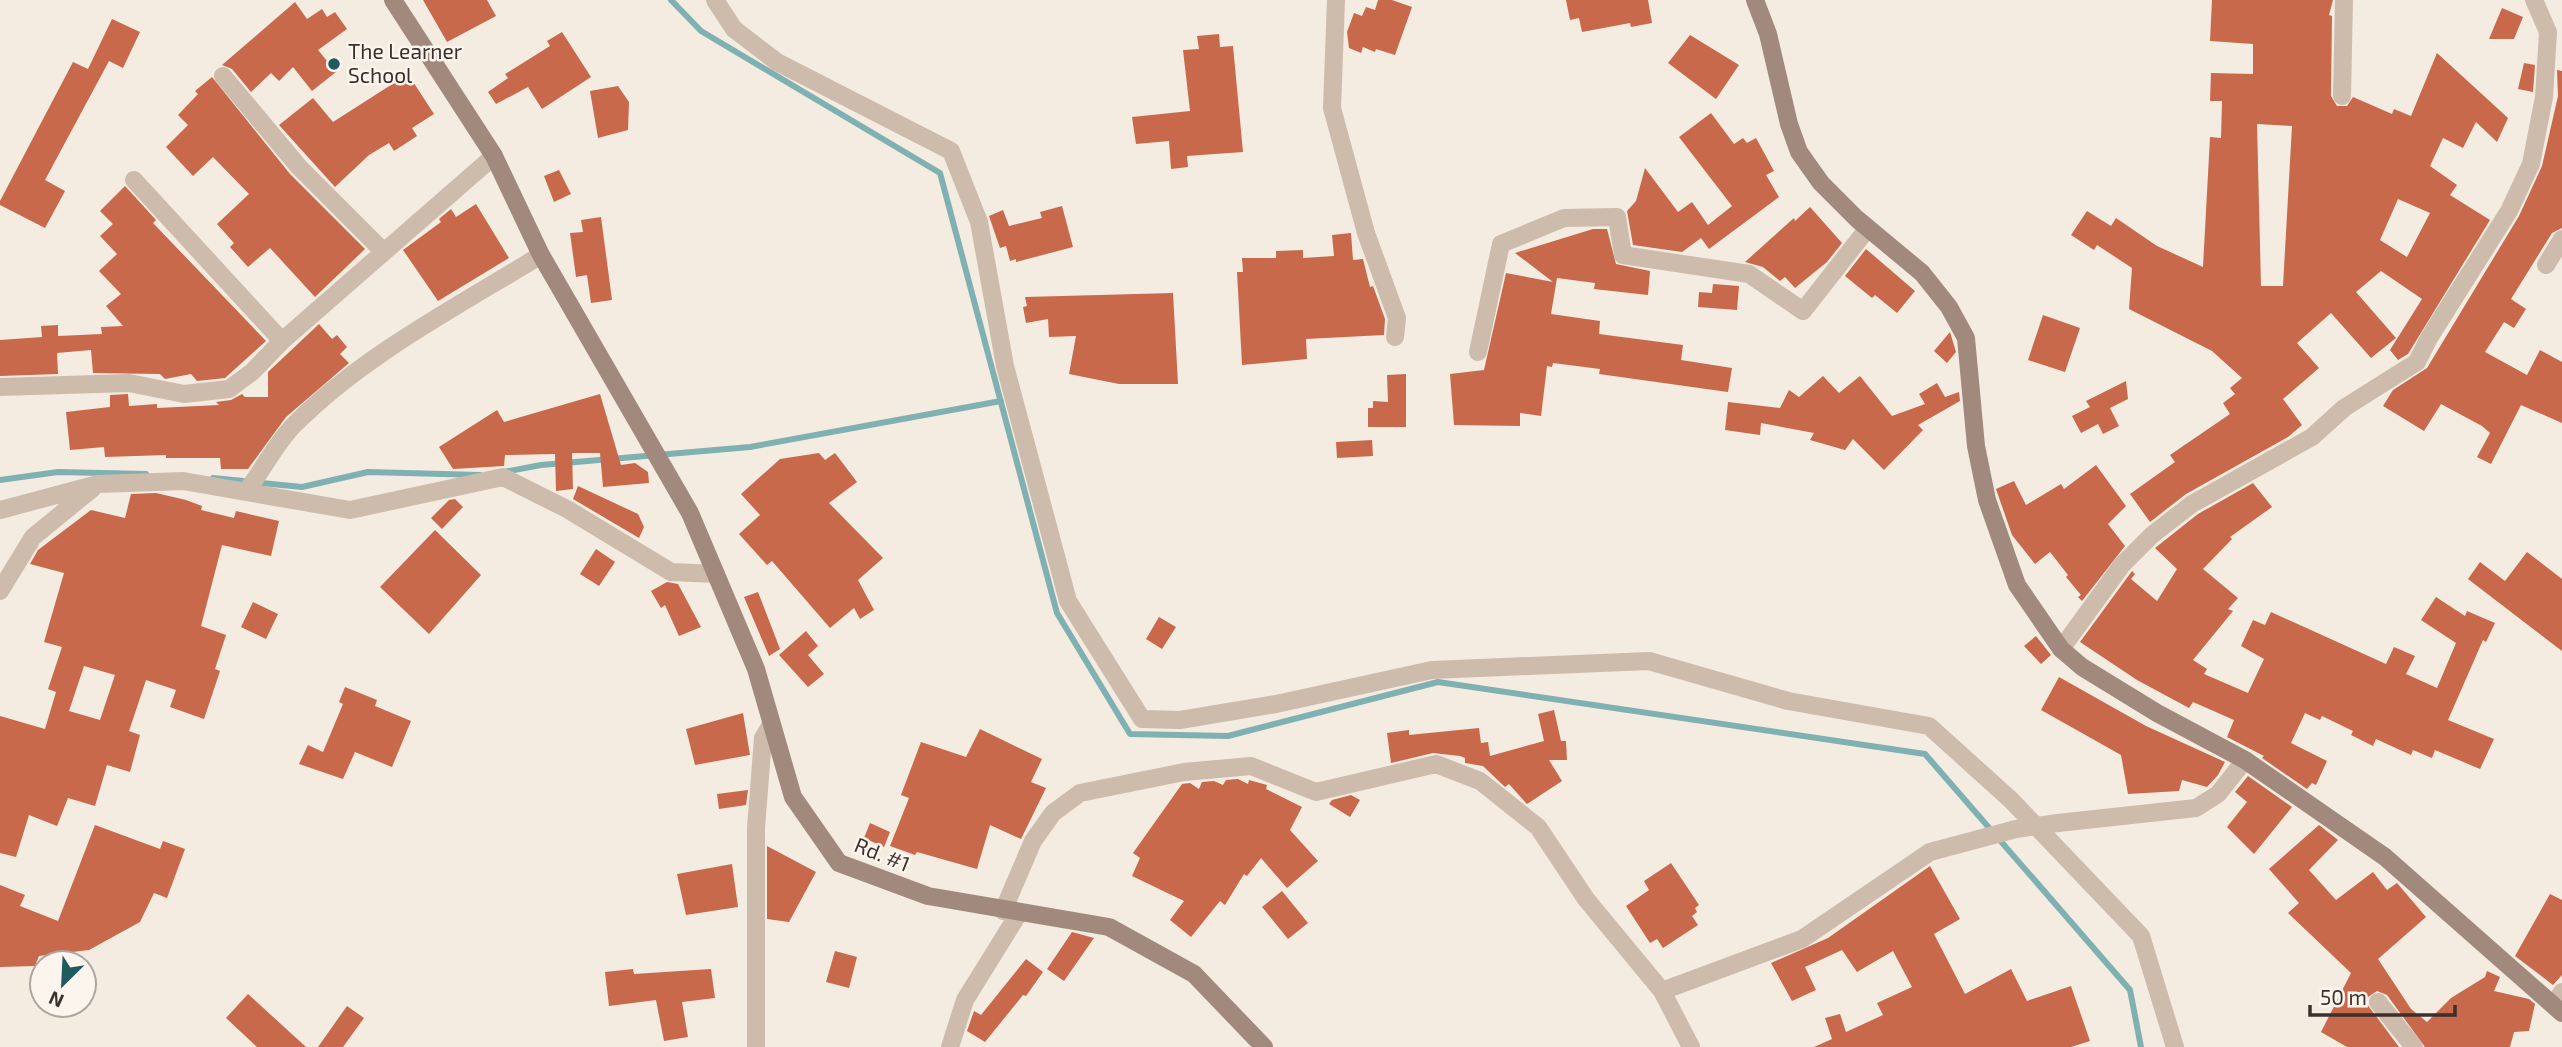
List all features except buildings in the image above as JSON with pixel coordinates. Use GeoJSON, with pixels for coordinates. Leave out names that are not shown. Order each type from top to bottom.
{"type":"FeatureCollection","features":[{"type":"Feature","properties":{"kind":"main road","name":"Rd. #1"},"geometry":{"type":"LineString","coordinates":[[393,0],[494,156],[541,255],[651,441],[690,513],[757,669],[770,726],[793,797],[839,863],[928,896],[1109,927],[1194,974],[1264,1047]]}},
{"type":"Feature","properties":{"kind":"main road"},"geometry":{"type":"LineString","coordinates":[[1755,0],[1768,34],[1789,124],[1799,152],[1821,183],[1868,228],[1922,273],[1949,307],[1966,338],[1976,446],[1987,500],[2017,586],[2061,649],[2082,667],[2157,713],[2245,760],[2385,857],[2559,1003]]}},
{"type":"Feature","properties":{"kind":"street"},"geometry":{"type":"LineString","coordinates":[[715,0],[734,29],[777,62],[951,151],[979,222],[1005,366],[1068,601],[1142,719],[1180,720],[1276,704],[1432,670],[1649,661],[1788,701],[1929,726],[2011,800],[2141,936],[2175,1047]]}},
{"type":"Feature","properties":{"kind":"street"},"geometry":{"type":"LineString","coordinates":[[1336,0],[1332,108],[1366,233],[1397,318],[1395,337]]}},
{"type":"Feature","properties":{"kind":"street"},"geometry":{"type":"LineString","coordinates":[[2342,96],[2344,0]]}},
{"type":"Feature","properties":{"kind":"street"},"geometry":{"type":"LineString","coordinates":[[2061,649],[2122,565],[2152,535],[2192,504],[2312,436],[2344,408],[2417,362],[2429,338],[2509,211],[2531,164],[2544,97],[2548,32],[2534,0]]}},
{"type":"Feature","properties":{"kind":"street"},"geometry":{"type":"LineString","coordinates":[[223,76],[299,167],[383,251]]}},
{"type":"Feature","properties":{"kind":"street"},"geometry":{"type":"LineString","coordinates":[[0,387],[129,383],[184,394],[229,389],[252,372],[282,341],[494,156]]}},
{"type":"Feature","properties":{"kind":"street"},"geometry":{"type":"LineString","coordinates":[[134,180],[282,341]]}},
{"type":"Feature","properties":{"kind":"street"},"geometry":{"type":"LineString","coordinates":[[1478,352],[1501,244],[1564,218],[1617,217],[1623,255],[1749,274],[1803,311],[1868,228]]}},
{"type":"Feature","properties":{"kind":"street"},"geometry":{"type":"LineString","coordinates":[[2546,265],[2562,239]]}},
{"type":"Feature","properties":{"kind":"street"},"geometry":{"type":"LineString","coordinates":[[247,490],[291,428],[328,393],[435,319],[541,255]]}},
{"type":"Feature","properties":{"kind":"street"},"geometry":{"type":"LineString","coordinates":[[0,510],[99,484],[183,481],[350,510],[503,477],[567,509],[671,572],[716,573]]}},
{"type":"Feature","properties":{"kind":"street"},"geometry":{"type":"LineString","coordinates":[[0,591],[33,537],[99,484]]}},
{"type":"Feature","properties":{"kind":"street"},"geometry":{"type":"LineString","coordinates":[[756,1047],[756,828],[763,738],[770,726]]}},
{"type":"Feature","properties":{"kind":"street"},"geometry":{"type":"LineString","coordinates":[[1662,991],[1802,939],[1930,852],[2012,830],[2196,808],[2218,794],[2245,760]]}},
{"type":"Feature","properties":{"kind":"street"},"geometry":{"type":"LineString","coordinates":[[950,1047],[965,1000],[1011,912],[1033,841],[1053,813],[1080,793],[1184,772],[1251,766],[1316,792],[1436,764],[1480,781],[1538,827],[1587,899],[1662,991],[1690,1047]]}},
{"type":"Feature","properties":{"kind":"street"},"geometry":{"type":"LineString","coordinates":[[2378,1002],[2414,1047]]}},
{"type":"Feature","properties":{"kind":"waterway"},"geometry":{"type":"LineString","coordinates":[[671,0],[701,31],[940,173],[1057,613],[1130,734],[1228,736],[1438,682],[1925,754],[2130,990],[2141,1047]]}},
{"type":"Feature","properties":{"kind":"waterway"},"geometry":{"type":"LineString","coordinates":[[504,472],[541,465],[750,447],[1001,401]]}},
{"type":"Feature","properties":{"kind":"waterway"},"geometry":{"type":"LineString","coordinates":[[0,480],[58,472],[146,474]]}},
{"type":"Feature","properties":{"kind":"waterway"},"geometry":{"type":"LineString","coordinates":[[213,478],[302,487],[368,472],[480,475]]}},
{"type":"Feature","properties":{"kind":"place","name":"The Learner School"},"geometry":{"type":"Point","coordinates":[334,64]}}]}
